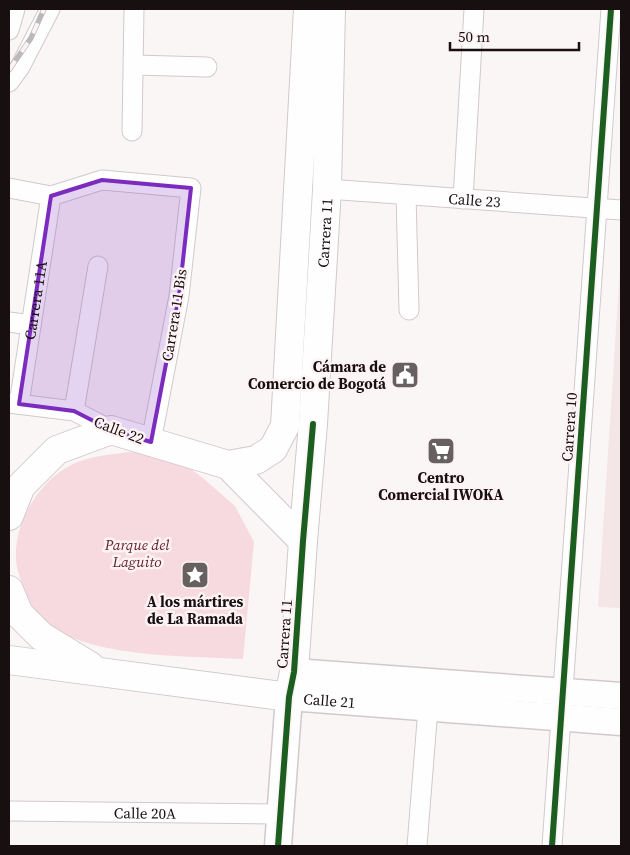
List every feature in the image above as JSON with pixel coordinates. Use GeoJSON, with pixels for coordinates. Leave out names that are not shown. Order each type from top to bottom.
{"type":"FeatureCollection","features":[{"type":"Feature","properties":{"kind":"main road","name":"Carrera 11"},"geometry":{"type":"LineString","coordinates":[[228,465],[256,460],[273,449],[285,426],[308,9]]}},
{"type":"Feature","properties":{"kind":"main road","name":"Carrera 11"},"geometry":{"type":"LineString","coordinates":[[292,685],[302,541],[313,424],[327,189],[331,9]]}},
{"type":"Feature","properties":{"kind":"main road","name":"Calle 22"},"geometry":{"type":"LineString","coordinates":[[111,430],[228,465]]}},
{"type":"Feature","properties":{"kind":"main road"},"geometry":{"type":"LineString","coordinates":[[9,516],[22,486],[57,450],[111,430]]}},
{"type":"Feature","properties":{"kind":"main road"},"geometry":{"type":"LineString","coordinates":[[228,465],[302,541]]}},
{"type":"Feature","properties":{"kind":"main road"},"geometry":{"type":"LineString","coordinates":[[9,590],[19,614],[41,636],[100,672]]}},
{"type":"Feature","properties":{"kind":"main road","name":"Calle 21"},"geometry":{"type":"LineString","coordinates":[[9,660],[100,672],[292,685]]}},
{"type":"Feature","properties":{"kind":"street"},"geometry":{"type":"LineString","coordinates":[[9,30],[16,9]]}},
{"type":"Feature","properties":{"kind":"street"},"geometry":{"type":"LineString","coordinates":[[9,82],[20,67],[50,9]]}},
{"type":"Feature","properties":{"kind":"street"},"geometry":{"type":"LineString","coordinates":[[132,131],[134,9]]}},
{"type":"Feature","properties":{"kind":"street"},"geometry":{"type":"LineString","coordinates":[[464,199],[474,9]]}},
{"type":"Feature","properties":{"kind":"street","name":"Carrera 10"},"geometry":{"type":"LineString","coordinates":[[552,846],[597,208],[613,107],[611,9]]}},
{"type":"Feature","properties":{"kind":"street"},"geometry":{"type":"LineString","coordinates":[[134,65],[207,67]]}},
{"type":"Feature","properties":{"kind":"street","name":"Carrera 11 Bis"},"geometry":{"type":"LineString","coordinates":[[51,196],[102,180],[191,188],[178,296],[151,442]]}},
{"type":"Feature","properties":{"kind":"street"},"geometry":{"type":"LineString","coordinates":[[9,188],[51,196]]}},
{"type":"Feature","properties":{"kind":"street","name":"Calle 23"},"geometry":{"type":"LineString","coordinates":[[327,189],[621,210]]}},
{"type":"Feature","properties":{"kind":"street"},"geometry":{"type":"LineString","coordinates":[[406,195],[409,310]]}},
{"type":"Feature","properties":{"kind":"street","name":"Carrera 11A"},"geometry":{"type":"LineString","coordinates":[[14,404],[31,325],[51,196]]}},
{"type":"Feature","properties":{"kind":"street"},"geometry":{"type":"LineString","coordinates":[[74,411],[98,266]]}},
{"type":"Feature","properties":{"kind":"street"},"geometry":{"type":"LineString","coordinates":[[9,322],[31,325]]}},
{"type":"Feature","properties":{"kind":"street","name":"Calle 22"},"geometry":{"type":"LineString","coordinates":[[14,404],[74,411],[111,430]]}},
{"type":"Feature","properties":{"kind":"street","name":"Calle 21"},"geometry":{"type":"LineString","coordinates":[[292,685],[562,705],[621,722]]}},
{"type":"Feature","properties":{"kind":"street","name":"Calle 21"},"geometry":{"type":"LineString","coordinates":[[292,685],[428,708],[562,705],[621,696]]}},
{"type":"Feature","properties":{"kind":"street","name":"Carrera 11"},"geometry":{"type":"LineString","coordinates":[[278,846],[292,685]]}},
{"type":"Feature","properties":{"kind":"street"},"geometry":{"type":"LineString","coordinates":[[417,846],[428,708]]}},
{"type":"Feature","properties":{"kind":"street","name":"Calle 20A"},"geometry":{"type":"LineString","coordinates":[[9,811],[281,814]]}},
{"type":"Feature","properties":{"kind":"highlighted area"},"geometry":{"type":"Polygon","coordinates":[[[102,180],[191,188],[179,296],[151,442],[111,430],[74,411],[19,404],[51,196],[102,180]]]}},
{"type":"Feature","properties":{"kind":"shaded area"},"geometry":{"type":"Polygon","coordinates":[[[621,252],[621,608],[598,607],[621,252]]]}},
{"type":"Feature","properties":{"kind":"green space","name":"Parque del Laguito"},"geometry":{"type":"Polygon","coordinates":[[[129,452],[174,456],[235,506],[254,542],[243,659],[167,656],[113,649],[87,643],[64,634],[44,623],[35,612],[20,577],[16,558],[19,531],[31,504],[49,481],[71,465],[92,458],[129,452]]]}},
{"type":"Feature","properties":{"kind":"railway"},"geometry":{"type":"LineString","coordinates":[[9,70],[31,38],[44,9]]}},
{"type":"Feature","properties":{"kind":"cycle path"},"geometry":{"type":"LineString","coordinates":[[552,846],[611,9]]}},
{"type":"Feature","properties":{"kind":"cycle path"},"geometry":{"type":"LineString","coordinates":[[278,846],[289,697],[294,672],[313,424]]}},
{"type":"Feature","properties":{"kind":"place","name":"Cámara de Comercio de Bogotá"},"geometry":{"type":"Point","coordinates":[405,375]}},
{"type":"Feature","properties":{"kind":"place","name":"Centro Comercial IWOKA"},"geometry":{"type":"Point","coordinates":[441,451]}},
{"type":"Feature","properties":{"kind":"place","name":"A los mártires de La Ramada"},"geometry":{"type":"Point","coordinates":[195,575]}}]}
